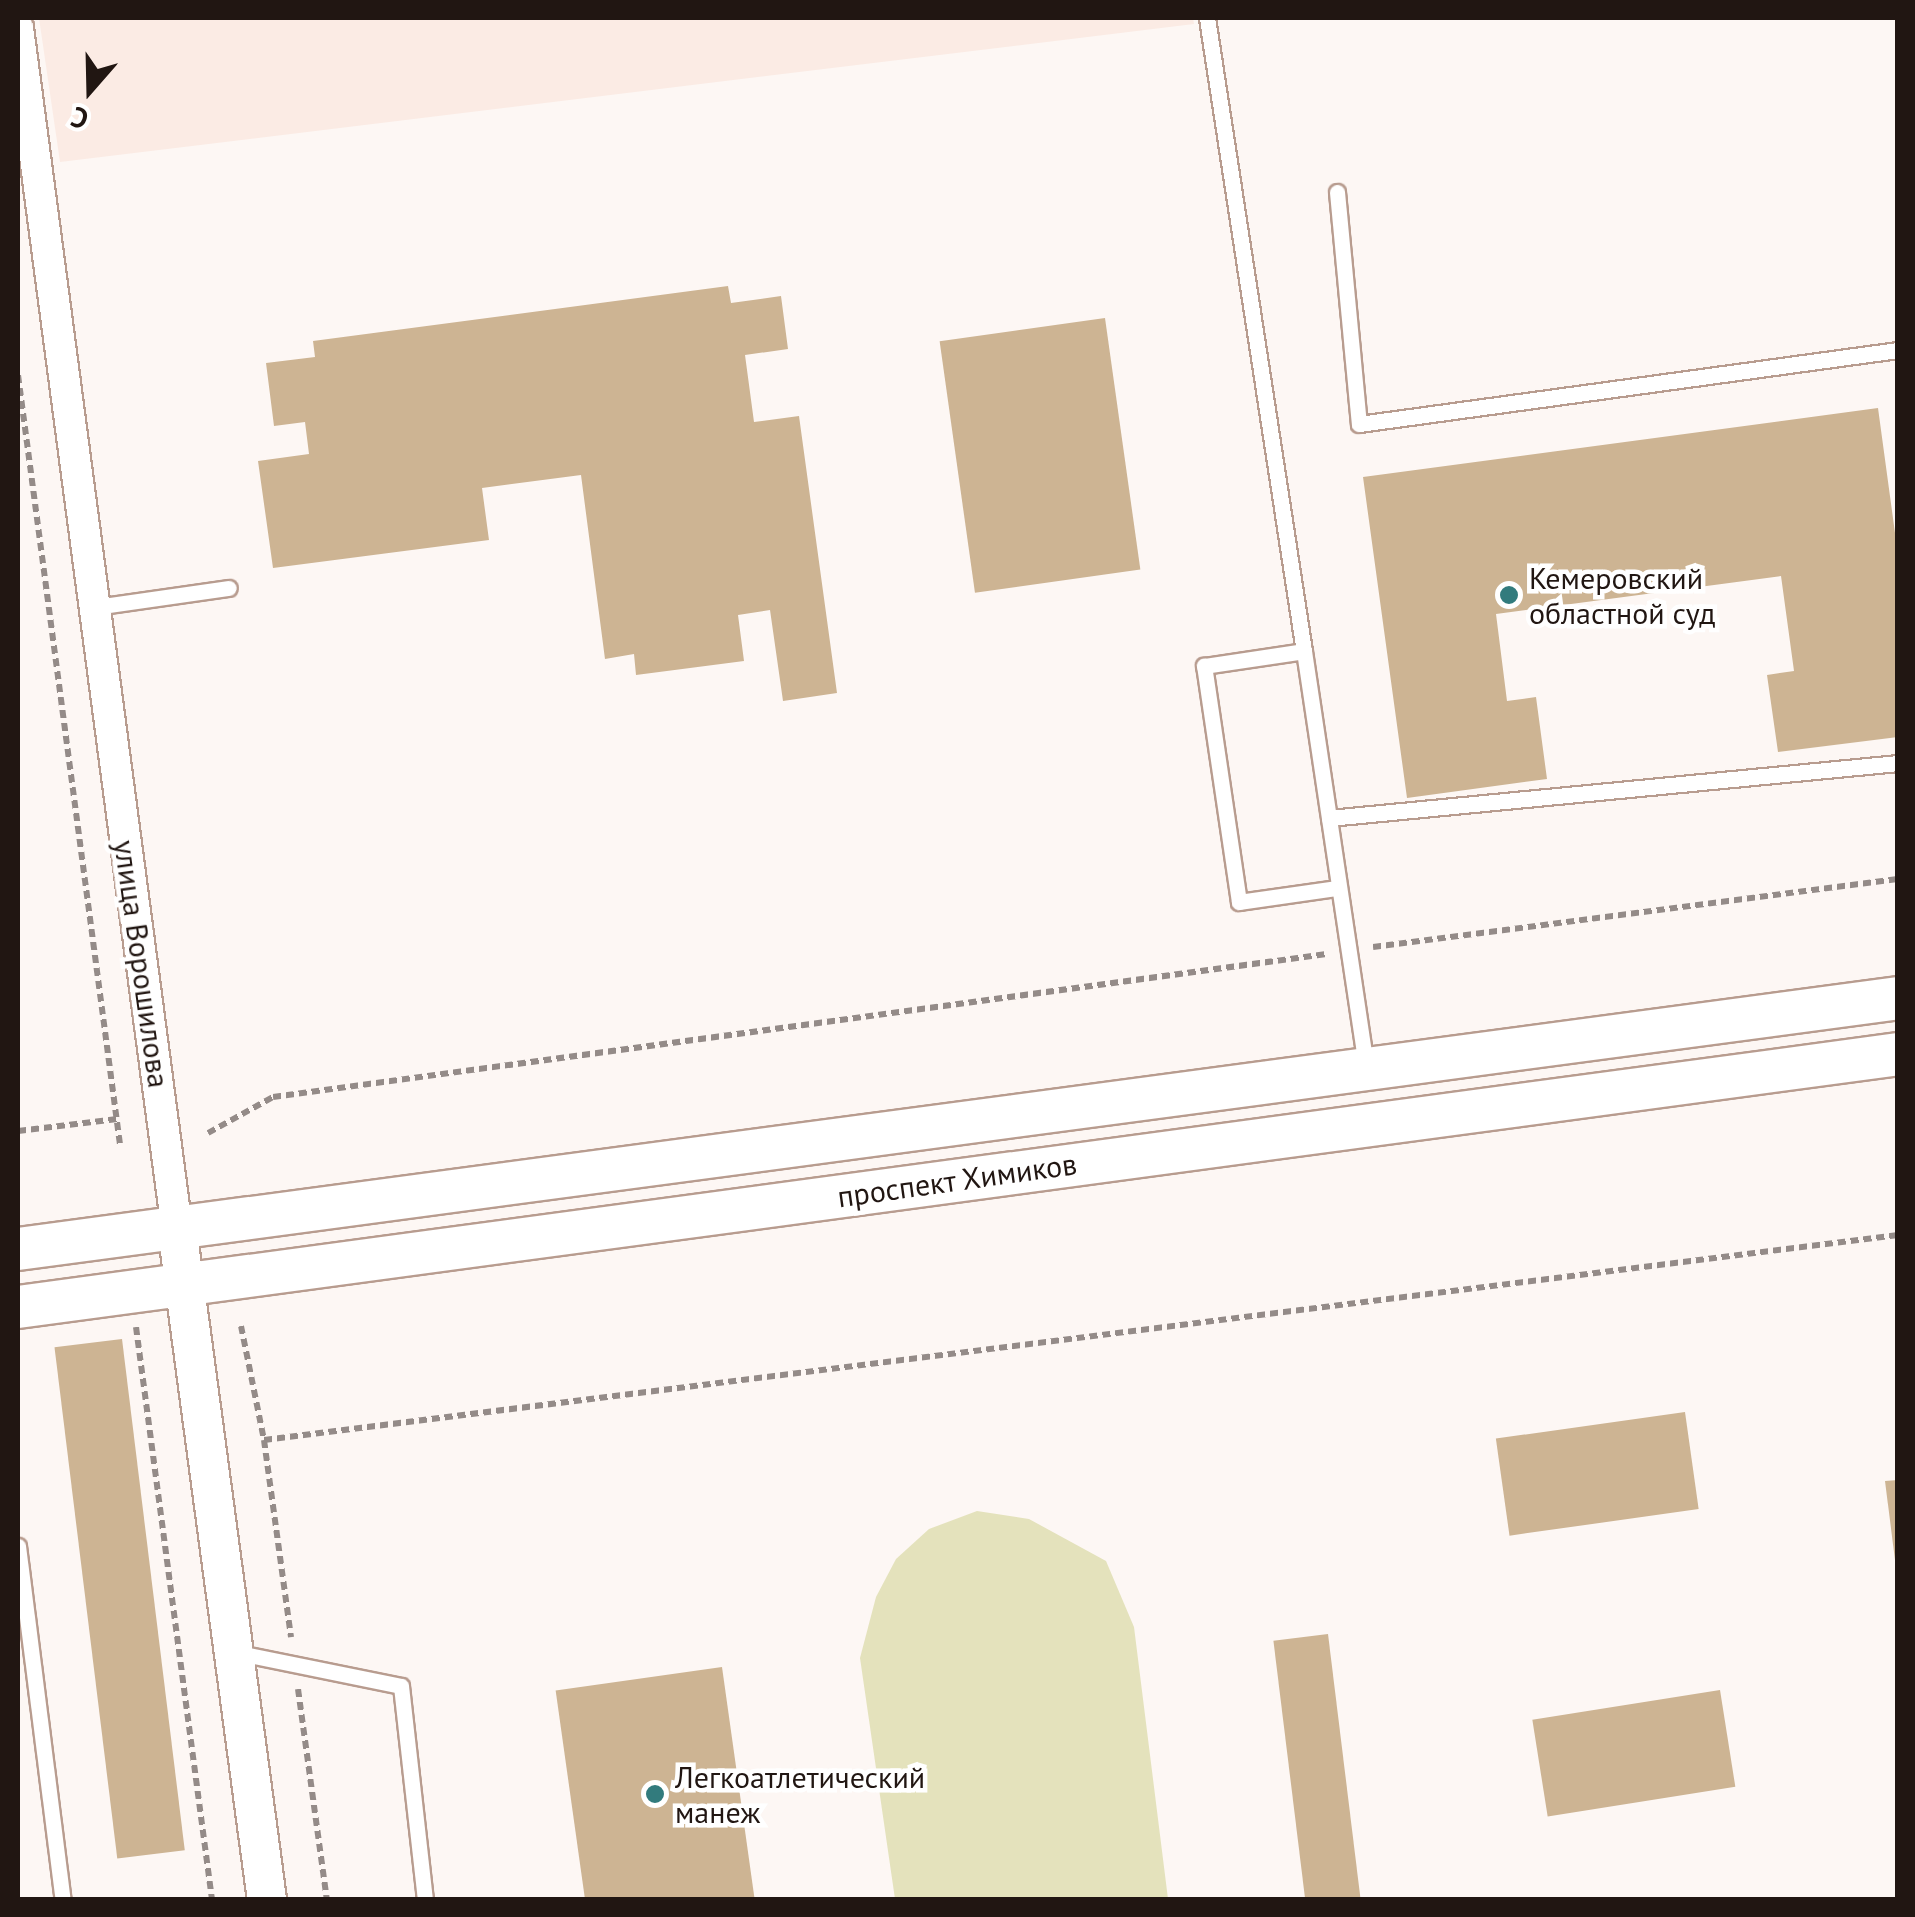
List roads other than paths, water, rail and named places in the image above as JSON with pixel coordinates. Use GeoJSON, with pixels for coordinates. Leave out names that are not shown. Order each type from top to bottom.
{"type":"FeatureCollection","features":[{"type":"Feature","properties":{"kind":"main road","name":"проспект Химиков"},"geometry":{"type":"LineString","coordinates":[[18,1249],[1898,998]]}},
{"type":"Feature","properties":{"kind":"main road","name":"проспект Химиков"},"geometry":{"type":"LineString","coordinates":[[18,1307],[1898,1054]]}},
{"type":"Feature","properties":{"kind":"street","name":"улица Ворошилова"},"geometry":{"type":"LineString","coordinates":[[18,28],[267,1900]]}},
{"type":"Feature","properties":{"kind":"lane"},"geometry":{"type":"LineString","coordinates":[[1207,18],[1366,1067]]}},
{"type":"Feature","properties":{"kind":"lane"},"geometry":{"type":"LineString","coordinates":[[1336,192],[1360,424],[1898,350]]}},
{"type":"Feature","properties":{"kind":"lane"},"geometry":{"type":"LineString","coordinates":[[95,607],[229,588]]}},
{"type":"Feature","properties":{"kind":"lane"},"geometry":{"type":"LineString","coordinates":[[1304,651],[1204,666],[1240,902],[1338,888]]}},
{"type":"Feature","properties":{"kind":"lane"},"geometry":{"type":"LineString","coordinates":[[1329,818],[1898,763]]}},
{"type":"Feature","properties":{"kind":"lane"},"geometry":{"type":"LineString","coordinates":[[18,1546],[63,1900]]}},
{"type":"Feature","properties":{"kind":"lane"},"geometry":{"type":"LineString","coordinates":[[234,1652],[401,1686],[425,1900]]}},
{"type":"Feature","properties":{"kind":"place","name":"Кемеровский областной суд"},"geometry":{"type":"Point","coordinates":[1509,595]}},
{"type":"Feature","properties":{"kind":"place","name":"Легкоатлетический манеж"},"geometry":{"type":"Point","coordinates":[655,1794]}}]}
